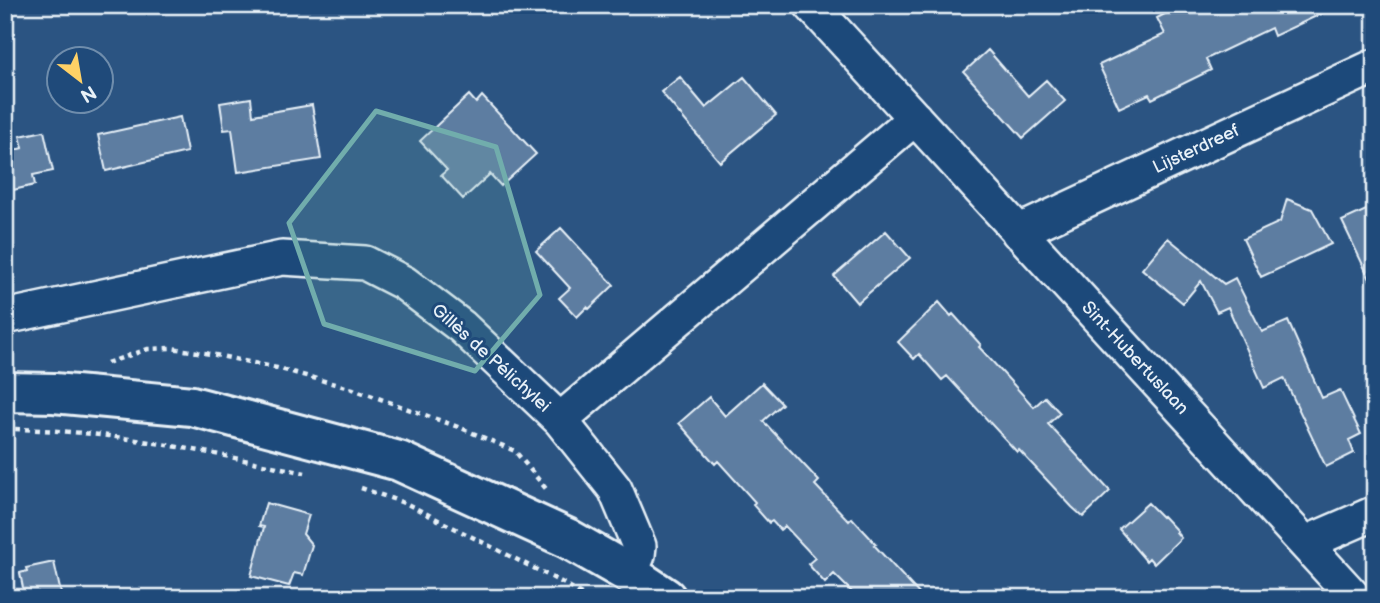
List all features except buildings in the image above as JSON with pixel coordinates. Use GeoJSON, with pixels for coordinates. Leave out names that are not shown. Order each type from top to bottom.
{"type":"FeatureCollection","features":[{"type":"Feature","properties":{"kind":"main road"},"geometry":{"type":"LineString","coordinates":[[5,392],[54,393],[192,406],[399,461],[567,538],[666,598]]}},
{"type":"Feature","properties":{"kind":"street","name":"Sint-Hubertuslaan"},"geometry":{"type":"LineString","coordinates":[[811,5],[1355,598]]}},
{"type":"Feature","properties":{"kind":"street","name":"Lijsterdreef"},"geometry":{"type":"LineString","coordinates":[[1017,232],[1375,66]]}},
{"type":"Feature","properties":{"kind":"street"},"geometry":{"type":"LineString","coordinates":[[560,420],[915,118]]}},
{"type":"Feature","properties":{"kind":"street","name":"Gillès de Pélichylei"},"geometry":{"type":"LineString","coordinates":[[5,317],[282,258],[365,263],[404,283],[462,327],[560,420],[615,489],[639,546],[630,575]]}},
{"type":"Feature","properties":{"kind":"street"},"geometry":{"type":"LineString","coordinates":[[1306,543],[1375,513]]}},
{"type":"Feature","properties":{"kind":"path"},"geometry":{"type":"LineString","coordinates":[[5,429],[95,435],[191,449],[305,473]]}},
{"type":"Feature","properties":{"kind":"path"},"geometry":{"type":"LineString","coordinates":[[355,486],[407,504],[588,598]]}},
{"type":"Feature","properties":{"kind":"highlighted area"},"geometry":{"type":"Polygon","coordinates":[[[376,111],[496,147],[540,295],[475,371],[324,324],[289,223],[376,111]]]}}]}
